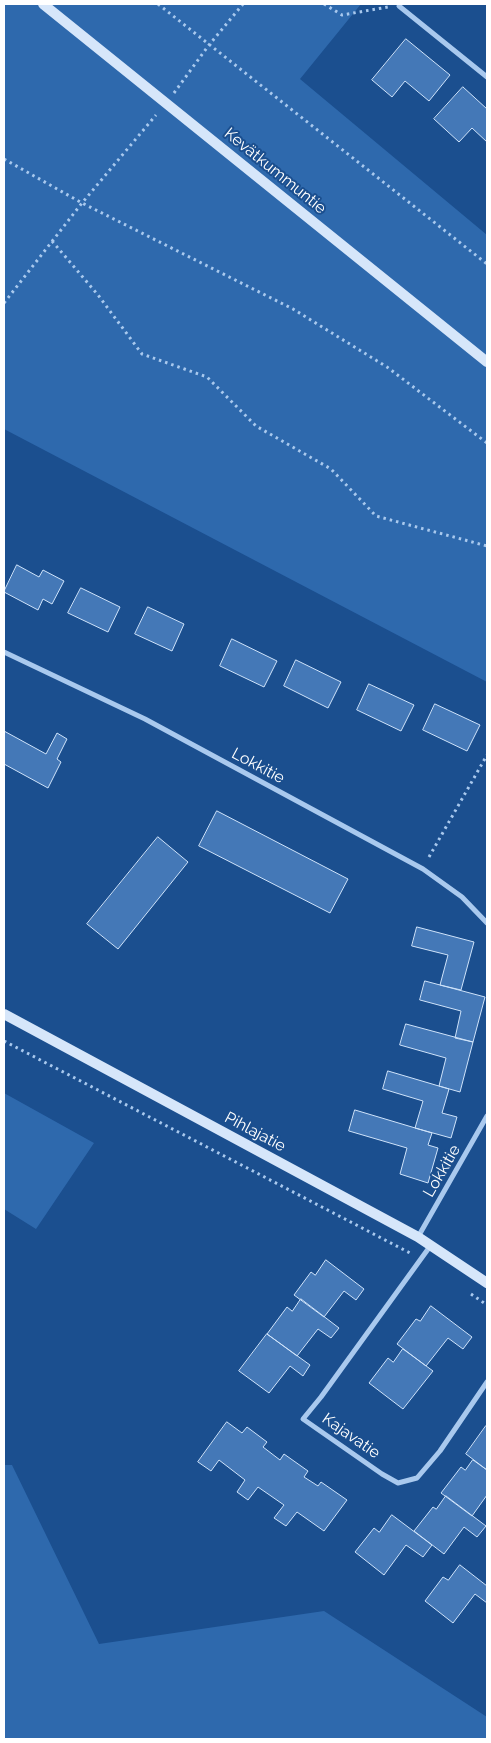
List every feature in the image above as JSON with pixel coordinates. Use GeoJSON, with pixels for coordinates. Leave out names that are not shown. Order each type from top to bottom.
{"type":"FeatureCollection","features":[{"type":"Feature","properties":{"kind":"street","name":"Kevätkummuntie"},"geometry":{"type":"LineString","coordinates":[[43,4],[487,362]]}},
{"type":"Feature","properties":{"kind":"street"},"geometry":{"type":"LineString","coordinates":[[399,6],[487,77]]}},
{"type":"Feature","properties":{"kind":"street","name":"Lokkitie"},"geometry":{"type":"LineString","coordinates":[[4,652],[145,719],[422,869],[462,897],[487,923]]}},
{"type":"Feature","properties":{"kind":"street","name":"Pihlajatie"},"geometry":{"type":"LineString","coordinates":[[4,1014],[418,1237],[487,1283]]}},
{"type":"Feature","properties":{"kind":"street","name":"Lokkitie"},"geometry":{"type":"LineString","coordinates":[[418,1237],[487,1116]]}},
{"type":"Feature","properties":{"kind":"street","name":"Kajavatie"},"geometry":{"type":"LineString","coordinates":[[431,1245],[321,1397],[303,1418],[398,1484],[417,1478],[440,1451],[487,1382]]}},
{"type":"Feature","properties":{"kind":"path"},"geometry":{"type":"LineString","coordinates":[[158,4],[487,264]]}},
{"type":"Feature","properties":{"kind":"path"},"geometry":{"type":"LineString","coordinates":[[4,303],[82,203],[167,103],[243,4]]}},
{"type":"Feature","properties":{"kind":"path"},"geometry":{"type":"LineString","coordinates":[[324,4],[342,15],[399,6]]}},
{"type":"Feature","properties":{"kind":"path"},"geometry":{"type":"LineString","coordinates":[[4,159],[82,203],[293,309],[388,367],[487,443]]}},
{"type":"Feature","properties":{"kind":"path"},"geometry":{"type":"LineString","coordinates":[[52,241],[98,295],[142,354],[207,377],[256,426],[331,469],[376,516],[487,546]]}},
{"type":"Feature","properties":{"kind":"path"},"geometry":{"type":"LineString","coordinates":[[422,869],[487,755]]}},
{"type":"Feature","properties":{"kind":"path"},"geometry":{"type":"LineString","coordinates":[[4,1042],[420,1259]]}},
{"type":"Feature","properties":{"kind":"shaded area"},"geometry":{"type":"Polygon","coordinates":[[[4,4],[361,4],[300,79],[487,235],[487,682],[4,429],[4,4]]]}},
{"type":"Feature","properties":{"kind":"shaded area"},"geometry":{"type":"Polygon","coordinates":[[[4,1093],[94,1143],[36,1229],[4,1209],[4,1093]]]}},
{"type":"Feature","properties":{"kind":"shaded area"},"geometry":{"type":"Polygon","coordinates":[[[4,1465],[12,1465],[99,1644],[324,1611],[487,1717],[487,1739],[4,1739],[4,1465]]]}},
{"type":"Feature","properties":{"kind":"building"},"geometry":{"type":"Polygon","coordinates":[[[406,39],[450,75],[429,101],[405,81],[392,97],[372,80],[406,39]]]}},
{"type":"Feature","properties":{"kind":"building"},"geometry":{"type":"Polygon","coordinates":[[[463,87],[487,109],[487,142],[472,128],[459,142],[434,119],[463,87]]]}},
{"type":"Feature","properties":{"kind":"building"},"geometry":{"type":"Polygon","coordinates":[[[17,565],[39,577],[43,570],[64,581],[52,604],[43,599],[38,610],[4,592],[17,565]]]}},
{"type":"Feature","properties":{"kind":"building"},"geometry":{"type":"Polygon","coordinates":[[[81,588],[120,607],[108,632],[68,613],[81,588]]]}},
{"type":"Feature","properties":{"kind":"building"},"geometry":{"type":"Polygon","coordinates":[[[148,607],[184,624],[172,651],[135,634],[148,607]]]}},
{"type":"Feature","properties":{"kind":"building"},"geometry":{"type":"Polygon","coordinates":[[[232,639],[277,661],[264,687],[220,666],[232,639]]]}},
{"type":"Feature","properties":{"kind":"building"},"geometry":{"type":"Polygon","coordinates":[[[296,660],[341,682],[328,708],[284,686],[296,660]]]}},
{"type":"Feature","properties":{"kind":"building"},"geometry":{"type":"Polygon","coordinates":[[[369,684],[414,705],[401,731],[357,710],[369,684]]]}},
{"type":"Feature","properties":{"kind":"building"},"geometry":{"type":"Polygon","coordinates":[[[435,704],[480,725],[467,751],[423,730],[435,704]]]}},
{"type":"Feature","properties":{"kind":"building"},"geometry":{"type":"Polygon","coordinates":[[[4,731],[46,754],[57,733],[67,739],[57,759],[61,762],[48,788],[4,764],[4,731]]]}},
{"type":"Feature","properties":{"kind":"building"},"geometry":{"type":"Polygon","coordinates":[[[217,811],[348,879],[330,913],[199,846],[217,811]]]}},
{"type":"Feature","properties":{"kind":"building"},"geometry":{"type":"Polygon","coordinates":[[[158,837],[188,862],[118,949],[87,924],[158,837]]]}},
{"type":"Feature","properties":{"kind":"building"},"geometry":{"type":"Polygon","coordinates":[[[417,927],[474,942],[461,990],[440,985],[448,955],[412,946],[417,927]]]}},
{"type":"Feature","properties":{"kind":"building"},"geometry":{"type":"Polygon","coordinates":[[[425,981],[485,997],[473,1042],[455,1038],[461,1011],[420,1000],[425,981]]]}},
{"type":"Feature","properties":{"kind":"building"},"geometry":{"type":"Polygon","coordinates":[[[406,1024],[473,1042],[460,1092],[439,1086],[446,1058],[400,1045],[406,1024]]]}},
{"type":"Feature","properties":{"kind":"building"},"geometry":{"type":"Polygon","coordinates":[[[388,1071],[449,1089],[442,1113],[457,1117],[451,1138],[415,1128],[423,1101],[383,1089],[388,1071]]]}},
{"type":"Feature","properties":{"kind":"building"},"geometry":{"type":"Polygon","coordinates":[[[355,1110],[432,1133],[428,1145],[438,1148],[428,1183],[400,1174],[407,1148],[349,1131],[355,1110]]]}},
{"type":"Feature","properties":{"kind":"building"},"geometry":{"type":"Polygon","coordinates":[[[326,1260],[364,1289],[356,1300],[344,1291],[324,1317],[294,1295],[311,1272],[315,1275],[326,1260]]]}},
{"type":"Feature","properties":{"kind":"building"},"geometry":{"type":"Polygon","coordinates":[[[301,1299],[339,1328],[331,1338],[318,1329],[297,1356],[267,1334],[287,1307],[292,1311],[301,1299]]]}},
{"type":"Feature","properties":{"kind":"building"},"geometry":{"type":"Polygon","coordinates":[[[431,1306],[472,1337],[463,1349],[448,1338],[426,1366],[397,1344],[416,1319],[420,1321],[431,1306]]]}},
{"type":"Feature","properties":{"kind":"building"},"geometry":{"type":"Polygon","coordinates":[[[267,1334],[310,1365],[303,1376],[290,1366],[269,1393],[239,1371],[267,1334]]]}},
{"type":"Feature","properties":{"kind":"building"},"geometry":{"type":"Polygon","coordinates":[[[403,1349],[433,1371],[403,1409],[369,1383],[388,1358],[393,1362],[403,1349]]]}},
{"type":"Feature","properties":{"kind":"building"},"geometry":{"type":"Polygon","coordinates":[[[227,1422],[242,1433],[247,1427],[267,1442],[263,1447],[280,1460],[284,1454],[308,1471],[304,1477],[318,1486],[321,1482],[347,1500],[324,1531],[297,1512],[286,1526],[274,1518],[284,1505],[258,1487],[248,1500],[237,1492],[245,1480],[219,1460],[211,1471],[198,1462],[227,1422]]]}},
{"type":"Feature","properties":{"kind":"building"},"geometry":{"type":"Polygon","coordinates":[[[487,1427],[487,1470],[466,1454],[487,1427]]]}},
{"type":"Feature","properties":{"kind":"building"},"geometry":{"type":"Polygon","coordinates":[[[473,1460],[487,1470],[487,1495],[472,1516],[441,1493],[461,1467],[465,1470],[473,1460]]]}},
{"type":"Feature","properties":{"kind":"building"},"geometry":{"type":"Polygon","coordinates":[[[446,1496],[486,1526],[477,1537],[464,1527],[444,1554],[414,1531],[433,1507],[436,1509],[446,1496]]]}},
{"type":"Feature","properties":{"kind":"building"},"geometry":{"type":"Polygon","coordinates":[[[392,1515],[432,1545],[423,1557],[406,1545],[384,1575],[355,1552],[374,1528],[379,1532],[392,1515]]]}},
{"type":"Feature","properties":{"kind":"building"},"geometry":{"type":"Polygon","coordinates":[[[460,1565],[487,1586],[487,1603],[475,1594],[453,1623],[425,1601],[443,1577],[448,1580],[460,1565]]]}}]}
